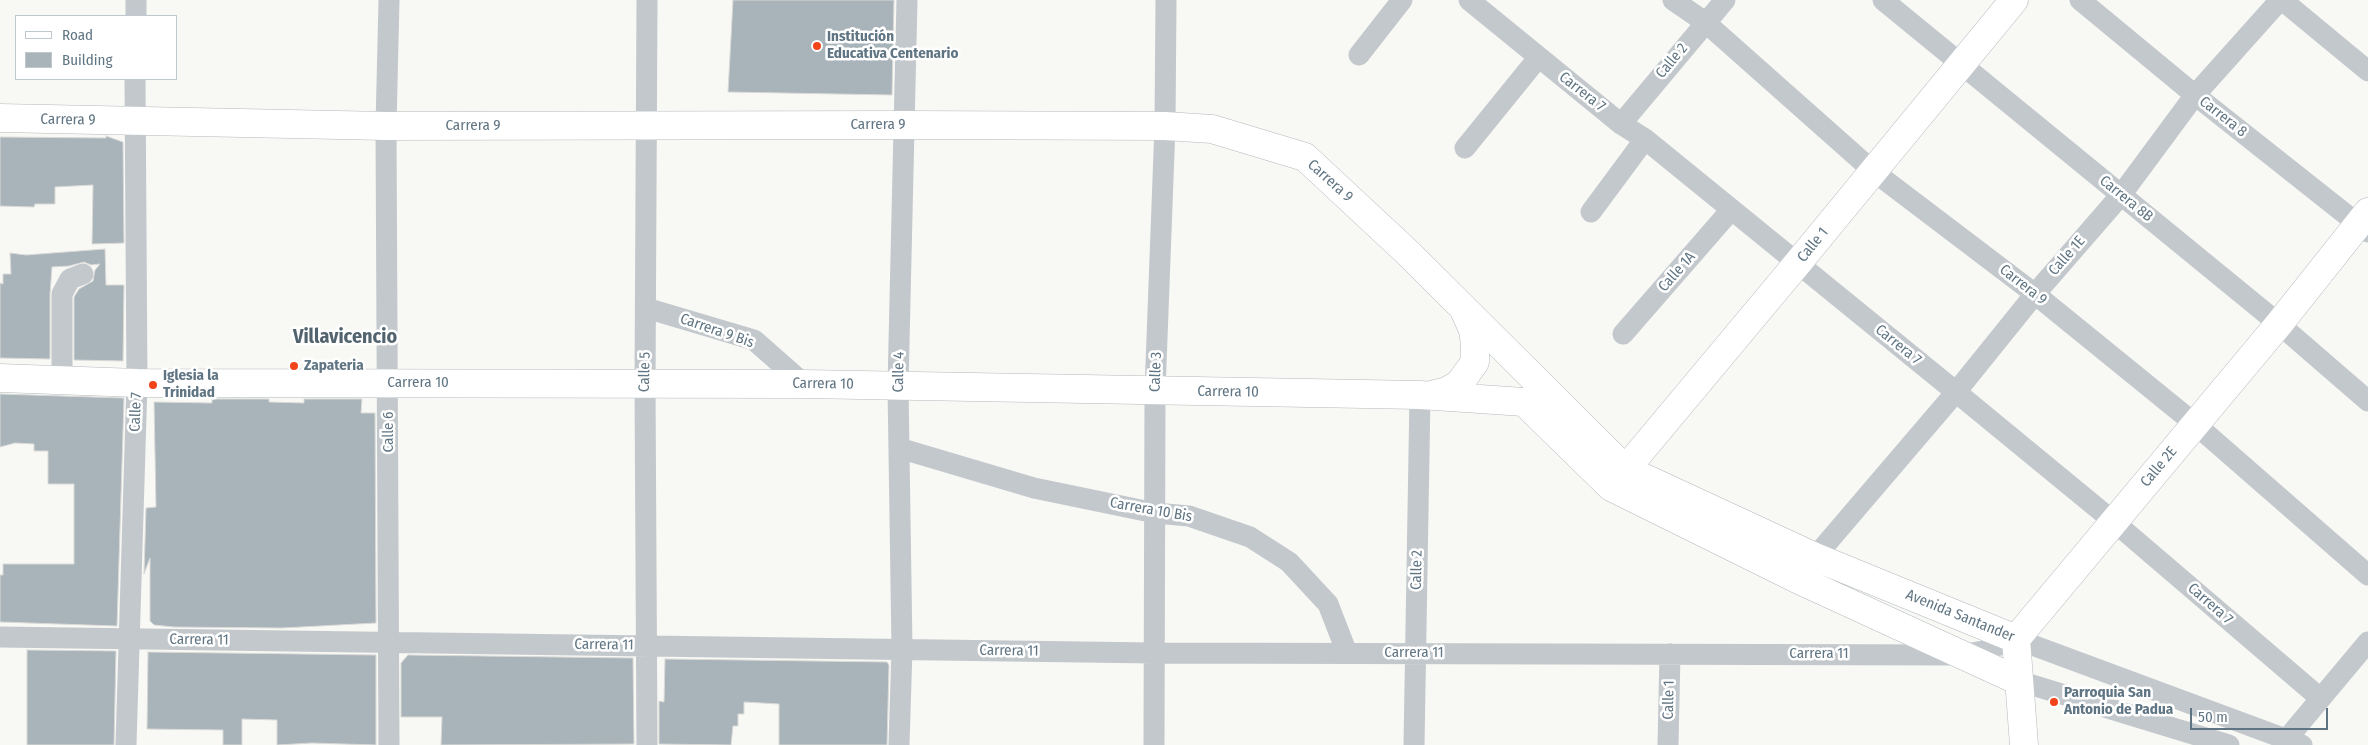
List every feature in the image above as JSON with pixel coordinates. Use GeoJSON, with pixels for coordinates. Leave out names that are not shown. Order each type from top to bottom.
{"type":"FeatureCollection","features":[{"type":"Feature","properties":{"kind":"main road","name":"Calle 1"},"geometry":{"type":"LineString","coordinates":[[1618,478],[2014,0]]}},
{"type":"Feature","properties":{"kind":"main road","name":"Carrera 9"},"geometry":{"type":"LineString","coordinates":[[0,118],[386,126],[905,125],[1165,126],[1212,129],[1305,157],[1458,301],[1618,478]]}},
{"type":"Feature","properties":{"kind":"main road","name":"Calle 2E"},"geometry":{"type":"LineString","coordinates":[[2016,639],[2113,521],[2365,223]]}},
{"type":"Feature","properties":{"kind":"main road"},"geometry":{"type":"LineString","coordinates":[[1420,395],[1434,395],[1447,391],[1459,384],[1475,362],[1473,330],[1467,315],[1458,301]]}},
{"type":"Feature","properties":{"kind":"main road","name":"Carrera 10"},"geometry":{"type":"LineString","coordinates":[[0,378],[137,383],[804,384],[1420,395],[1524,402],[1618,478]]}},
{"type":"Feature","properties":{"kind":"main road"},"geometry":{"type":"LineString","coordinates":[[1618,478],[1797,579],[2019,680]]}},
{"type":"Feature","properties":{"kind":"main road","name":"Avenida Santander"},"geometry":{"type":"LineString","coordinates":[[1618,478],[2016,639]]}},
{"type":"Feature","properties":{"kind":"main road"},"geometry":{"type":"LineString","coordinates":[[2016,639],[2024,745]]}},
{"type":"Feature","properties":{"kind":"street"},"geometry":{"type":"LineString","coordinates":[[136,0],[136,15]]}},
{"type":"Feature","properties":{"kind":"street","name":"Calle 6"},"geometry":{"type":"LineString","coordinates":[[389,0],[386,126],[389,745]]}},
{"type":"Feature","properties":{"kind":"street","name":"Calle 5"},"geometry":{"type":"LineString","coordinates":[[647,0],[645,127],[647,745]]}},
{"type":"Feature","properties":{"kind":"street","name":"Calle 4"},"geometry":{"type":"LineString","coordinates":[[899,745],[902,649],[898,386],[907,0]]}},
{"type":"Feature","properties":{"kind":"street","name":"Calle 3"},"geometry":{"type":"LineString","coordinates":[[1154,745],[1155,391],[1165,126],[1166,0]]}},
{"type":"Feature","properties":{"kind":"street"},"geometry":{"type":"LineString","coordinates":[[1359,55],[1402,0]]}},
{"type":"Feature","properties":{"kind":"street","name":"Carrera 7"},"geometry":{"type":"LineString","coordinates":[[1469,0],[1621,124],[1645,139],[1956,392],[2113,521],[2320,698]]}},
{"type":"Feature","properties":{"kind":"street","name":"Carrera 9"},"geometry":{"type":"LineString","coordinates":[[1674,0],[1705,22],[1873,171],[2035,294],[2195,424],[2368,575]]}},
{"type":"Feature","properties":{"kind":"street","name":"Calle 2"},"geometry":{"type":"LineString","coordinates":[[1621,124],[1725,0]]}},
{"type":"Feature","properties":{"kind":"street","name":"Carrera 8B"},"geometry":{"type":"LineString","coordinates":[[1883,0],[2279,324],[2368,401]]}},
{"type":"Feature","properties":{"kind":"street","name":"Carrera 8"},"geometry":{"type":"LineString","coordinates":[[2080,0],[2195,96],[2365,223]]}},
{"type":"Feature","properties":{"kind":"street"},"geometry":{"type":"LineString","coordinates":[[2281,0],[2368,71]]}},
{"type":"Feature","properties":{"kind":"street","name":"Calle 1E"},"geometry":{"type":"LineString","coordinates":[[1815,557],[1956,392],[2035,294],[2121,195],[2195,96],[2281,0]]}},
{"type":"Feature","properties":{"kind":"street"},"geometry":{"type":"LineString","coordinates":[[1465,148],[1538,58]]}},
{"type":"Feature","properties":{"kind":"street","name":"Calle 7"},"geometry":{"type":"LineString","coordinates":[[126,745],[137,383],[135,80]]}},
{"type":"Feature","properties":{"kind":"street"},"geometry":{"type":"LineString","coordinates":[[1591,212],[1645,139]]}},
{"type":"Feature","properties":{"kind":"street","name":"Calle 1A"},"geometry":{"type":"LineString","coordinates":[[1622,334],[1731,210]]}},
{"type":"Feature","properties":{"kind":"street"},"geometry":{"type":"LineString","coordinates":[[62,380],[62,294],[70,279],[83,274]]}},
{"type":"Feature","properties":{"kind":"street","name":"Carrera 9 Bis"},"geometry":{"type":"LineString","coordinates":[[646,308],[754,340],[804,384]]}},
{"type":"Feature","properties":{"kind":"street","name":"Calle 2"},"geometry":{"type":"LineString","coordinates":[[1414,745],[1420,395]]}},
{"type":"Feature","properties":{"kind":"street","name":"Carrera 10 Bis"},"geometry":{"type":"LineString","coordinates":[[899,448],[1034,488],[1155,513],[1189,516],[1250,537],[1289,562],[1328,604],[1347,653]]}},
{"type":"Feature","properties":{"kind":"street","name":"Carrera 11"},"geometry":{"type":"LineString","coordinates":[[0,638],[1154,653],[1961,655],[1983,651],[2016,639]]}},
{"type":"Feature","properties":{"kind":"street","name":"Avenida Santander"},"geometry":{"type":"LineString","coordinates":[[2016,639],[2294,742]]}},
{"type":"Feature","properties":{"kind":"street"},"geometry":{"type":"LineString","coordinates":[[2294,742],[2320,698],[2368,642]]}},
{"type":"Feature","properties":{"kind":"street","name":"Calle 1"},"geometry":{"type":"LineString","coordinates":[[1668,745],[1670,654]]}},
{"type":"Feature","properties":{"kind":"street"},"geometry":{"type":"LineString","coordinates":[[2019,680],[2229,745]]}},
{"type":"Feature","properties":{"kind":"building","name":"Institución Educativa Centenario"},"geometry":{"type":"Polygon","coordinates":[[[733,0],[894,0],[892,95],[728,92],[733,0]]]}},
{"type":"Feature","properties":{"kind":"building"},"geometry":{"type":"Polygon","coordinates":[[[106,136],[123,142],[124,243],[92,244],[93,185],[55,187],[55,204],[35,204],[34,207],[0,206],[0,137],[106,138],[106,136]]]}},
{"type":"Feature","properties":{"kind":"building"},"geometry":{"type":"Polygon","coordinates":[[[105,249],[106,285],[124,285],[123,361],[74,360],[74,297],[79,289],[93,281],[95,270],[100,264],[91,265],[84,262],[69,266],[52,267],[50,359],[0,358],[0,283],[3,284],[3,274],[11,274],[10,253],[26,255],[105,249]]]}},
{"type":"Feature","properties":{"kind":"building"},"geometry":{"type":"Polygon","coordinates":[[[0,394],[124,398],[117,626],[0,622],[0,575],[3,575],[3,564],[74,564],[74,484],[48,484],[48,451],[34,451],[34,444],[15,443],[0,447],[0,394]]]}},
{"type":"Feature","properties":{"kind":"building"},"geometry":{"type":"Polygon","coordinates":[[[212,399],[269,399],[269,402],[304,403],[304,399],[362,399],[361,413],[375,413],[376,623],[282,628],[174,627],[154,625],[150,621],[150,558],[144,574],[146,508],[156,507],[154,402],[212,403],[212,399]]]}},
{"type":"Feature","properties":{"kind":"building"},"geometry":{"type":"Polygon","coordinates":[[[27,650],[116,651],[114,745],[27,745],[27,650]]]}},
{"type":"Feature","properties":{"kind":"building"},"geometry":{"type":"Polygon","coordinates":[[[148,652],[376,655],[376,745],[312,743],[277,745],[277,720],[242,719],[242,745],[223,745],[223,730],[147,729],[148,652]]]}},
{"type":"Feature","properties":{"kind":"building"},"geometry":{"type":"Polygon","coordinates":[[[408,655],[633,658],[634,744],[441,745],[442,717],[401,717],[401,663],[408,655]]]}},
{"type":"Feature","properties":{"kind":"building"},"geometry":{"type":"Polygon","coordinates":[[[665,659],[887,662],[889,665],[887,745],[779,745],[779,704],[744,702],[744,714],[738,714],[738,726],[733,726],[731,745],[659,744],[659,701],[664,702],[665,659]]]}},
{"type":"Feature","properties":{"kind":"place","name":"Institución Educativa Centenario"},"geometry":{"type":"Point","coordinates":[817,46]}},
{"type":"Feature","properties":{"kind":"place","name":"Zapateria"},"geometry":{"type":"Point","coordinates":[294,366]}},
{"type":"Feature","properties":{"kind":"place","name":"Iglesia la Trinidad"},"geometry":{"type":"Point","coordinates":[153,385]}},
{"type":"Feature","properties":{"kind":"place","name":"Parroquia San Antonio de Padua"},"geometry":{"type":"Point","coordinates":[2054,702]}},
{"type":"Feature","properties":{"kind":"district","name":"Villavicencio"},"geometry":{"type":"Point","coordinates":[345,337]}}]}
